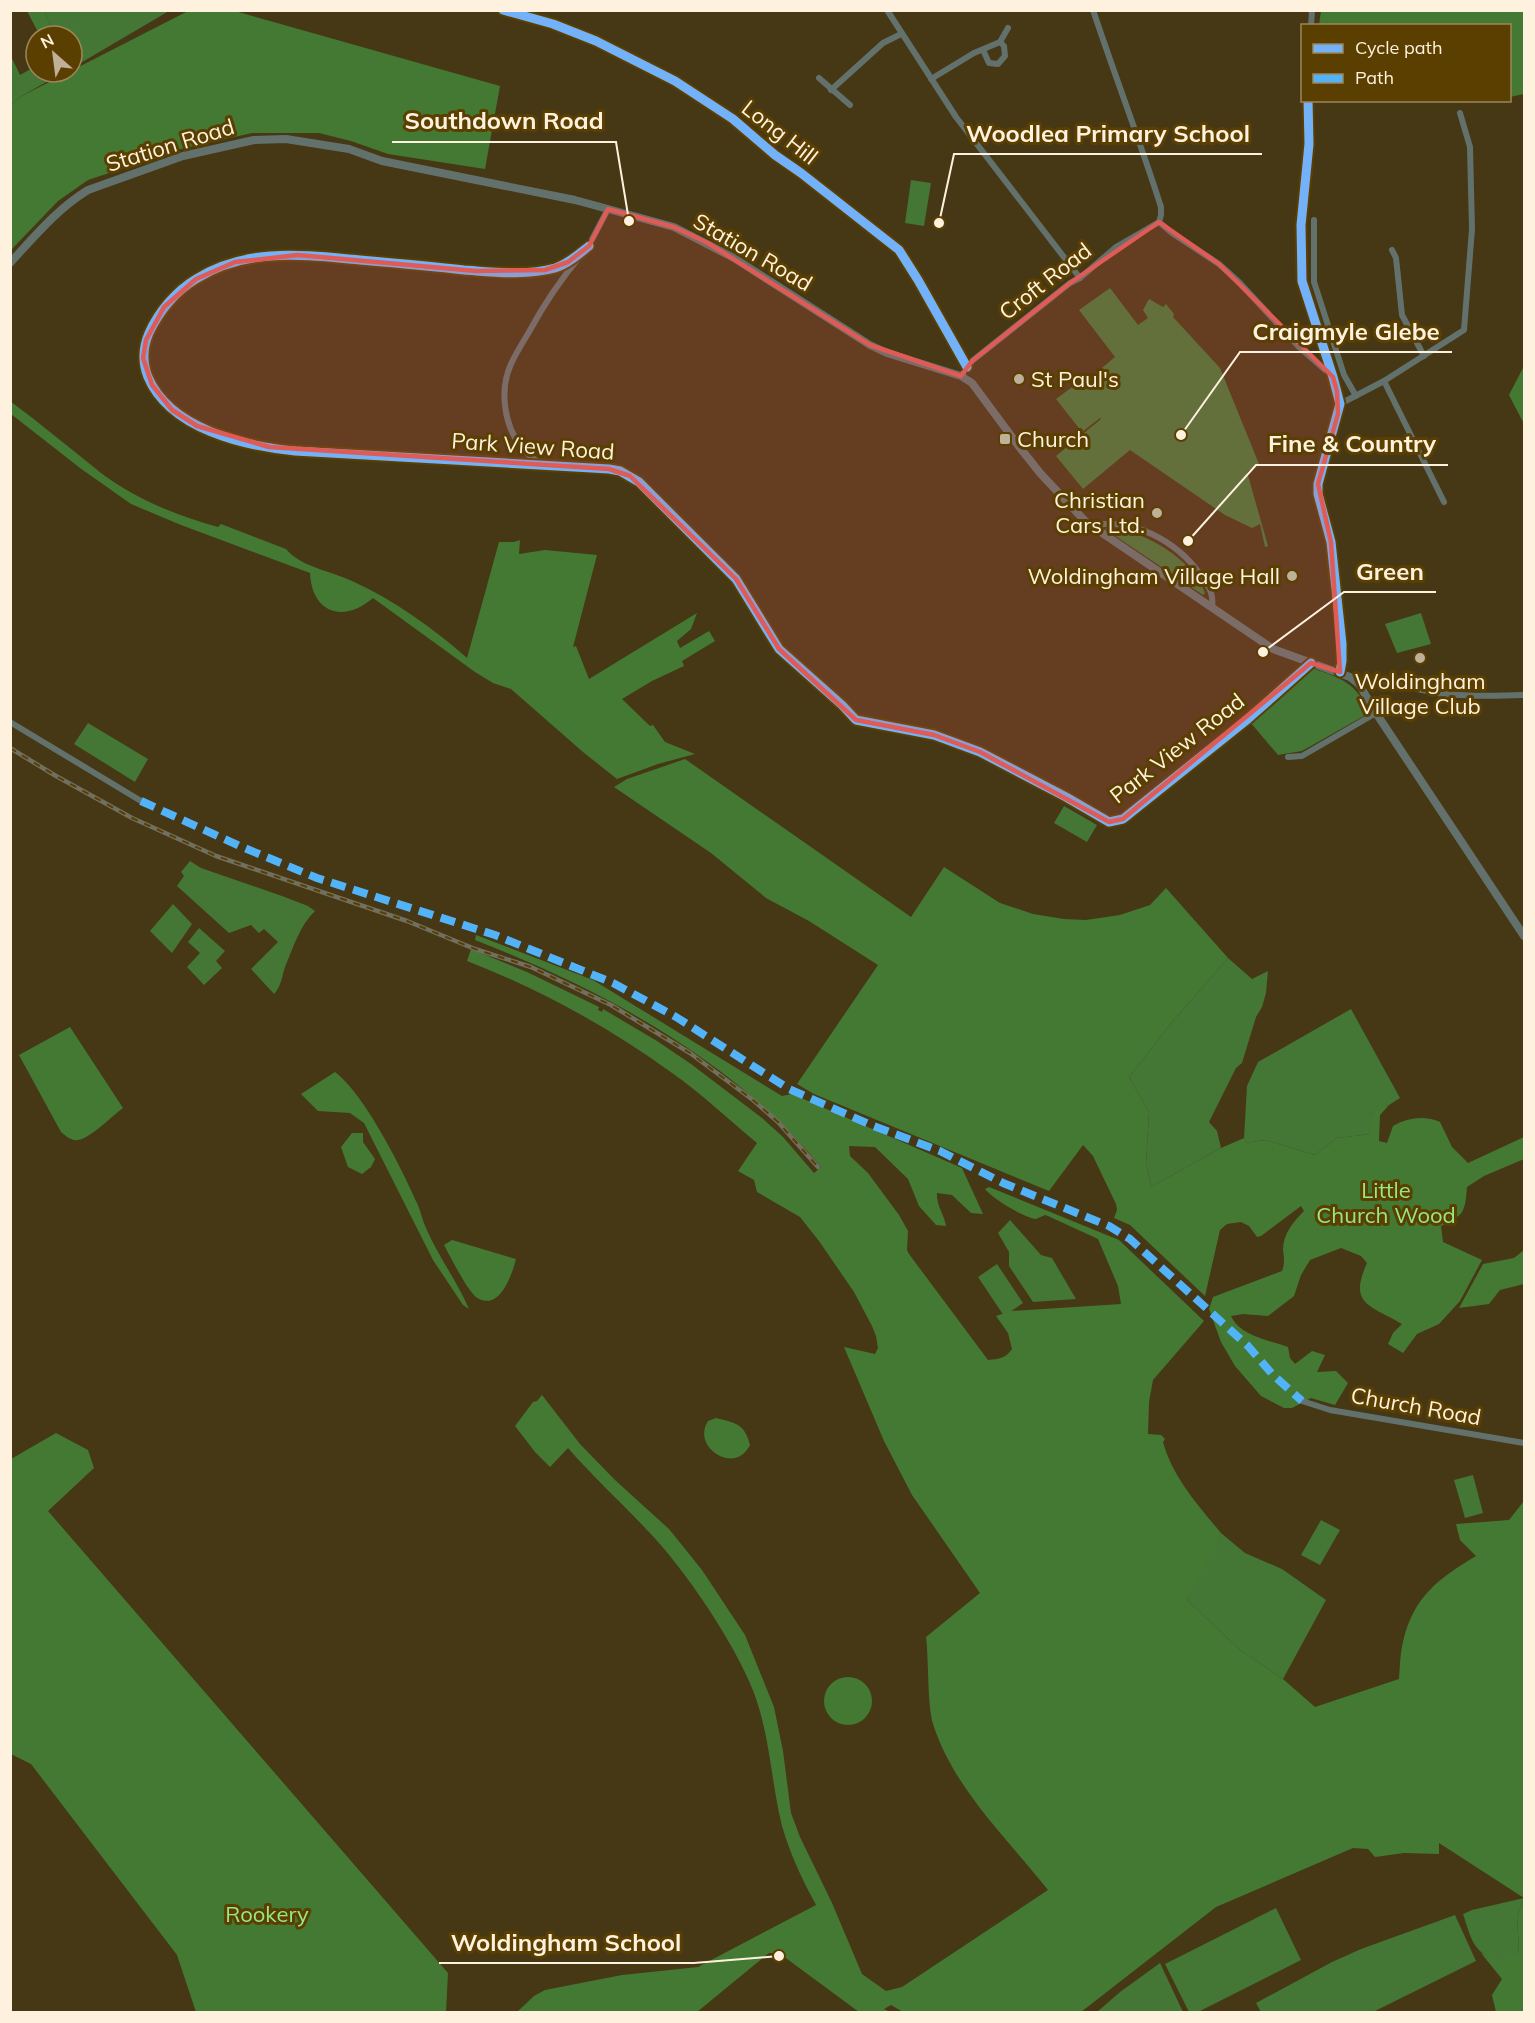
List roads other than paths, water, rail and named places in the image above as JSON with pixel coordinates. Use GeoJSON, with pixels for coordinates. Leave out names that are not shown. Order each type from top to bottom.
{"type":"FeatureCollection","features":[{"type":"Feature","properties":{"kind":"street","name":"Long Hill"},"geometry":{"type":"LineString","coordinates":[[503,10],[553,24],[596,41],[675,81],[733,119],[775,155],[899,250],[967,367]]}},
{"type":"Feature","properties":{"kind":"street"},"geometry":{"type":"LineString","coordinates":[[886,10],[956,117],[1080,278]]}},
{"type":"Feature","properties":{"kind":"street"},"geometry":{"type":"LineString","coordinates":[[1092,10],[1161,207],[1159,222],[1219,264],[1239,282],[1299,347],[1333,377]]}},
{"type":"Feature","properties":{"kind":"street"},"geometry":{"type":"LineString","coordinates":[[931,79],[974,53],[1000,42],[1008,28]]}},
{"type":"Feature","properties":{"kind":"street"},"geometry":{"type":"LineString","coordinates":[[831,90],[883,43],[902,34]]}},
{"type":"Feature","properties":{"kind":"street"},"geometry":{"type":"LineString","coordinates":[[983,50],[989,63],[998,64],[1005,56],[1004,46],[1000,42]]}},
{"type":"Feature","properties":{"kind":"street"},"geometry":{"type":"LineString","coordinates":[[819,78],[849,105]]}},
{"type":"Feature","properties":{"kind":"street"},"geometry":{"type":"LineString","coordinates":[[1308,102],[1309,144],[1302,225],[1302,281],[1340,404],[1318,484],[1318,494],[1331,542],[1342,644],[1340,672]]}},
{"type":"Feature","properties":{"kind":"street"},"geometry":{"type":"LineString","coordinates":[[1340,404],[1384,381],[1464,330],[1472,229],[1470,147],[1460,113]]}},
{"type":"Feature","properties":{"kind":"street","name":"Station Road"},"geometry":{"type":"LineString","coordinates":[[10,263],[51,218],[88,190],[183,156],[254,140],[286,139],[349,149],[382,161],[542,192],[644,218],[685,232],[734,258],[870,345],[887,353],[961,376],[972,382],[1040,472],[1092,526],[1273,649],[1340,672],[1359,684]]}},
{"type":"Feature","properties":{"kind":"street"},"geometry":{"type":"LineString","coordinates":[[540,464],[523,449],[511,429],[505,398],[506,381],[511,365],[540,311],[562,277],[589,246],[608,208]]}},
{"type":"Feature","properties":{"kind":"street"},"geometry":{"type":"LineString","coordinates":[[1314,220],[1314,282],[1344,375],[1356,396]]}},
{"type":"Feature","properties":{"kind":"street","name":"Croft Road"},"geometry":{"type":"LineString","coordinates":[[961,376],[967,367],[1116,247],[1159,222]]}},
{"type":"Feature","properties":{"kind":"street","name":"Park View Road"},"geometry":{"type":"LineString","coordinates":[[589,246],[568,262],[557,267],[527,272],[477,271],[298,255],[257,257],[235,262],[196,279],[164,307],[146,340],[143,358],[146,372],[160,398],[172,410],[197,426],[269,447],[295,451],[540,464],[620,471],[639,482],[736,579],[779,650],[843,705],[856,720],[934,735],[980,752],[1109,822],[1123,819],[1248,719],[1311,663]]}},
{"type":"Feature","properties":{"kind":"street"},"geometry":{"type":"LineString","coordinates":[[1392,250],[1396,258],[1402,315],[1424,357]]}},
{"type":"Feature","properties":{"kind":"street"},"geometry":{"type":"LineString","coordinates":[[1384,381],[1444,502]]}},
{"type":"Feature","properties":{"kind":"street"},"geometry":{"type":"LineString","coordinates":[[1092,526],[1112,524],[1130,527],[1172,544],[1208,585],[1213,598],[1212,607]]}},
{"type":"Feature","properties":{"kind":"street"},"geometry":{"type":"LineString","coordinates":[[1524,695],[1444,694],[1386,683],[1369,681],[1359,684],[1524,936]]}},
{"type":"Feature","properties":{"kind":"street"},"geometry":{"type":"LineString","coordinates":[[1288,757],[1302,756],[1376,713]]}},
{"type":"Feature","properties":{"kind":"street"},"geometry":{"type":"LineString","coordinates":[[10,722],[141,801]]}},
{"type":"Feature","properties":{"kind":"street","name":"Church Road"},"geometry":{"type":"LineString","coordinates":[[1302,1401],[1330,1410],[1524,1443]]}},
{"type":"Feature","properties":{"kind":"railway"},"geometry":{"type":"LineString","coordinates":[[10,748],[132,818],[216,856],[407,921],[475,949],[531,967],[611,1005],[690,1053],[753,1100],[778,1122],[818,1167]]}},
{"type":"Feature","properties":{"kind":"place","name":"Southdown Road"},"geometry":{"type":"Point","coordinates":[629,221]}},
{"type":"Feature","properties":{"kind":"place","name":"Woodlea Primary School"},"geometry":{"type":"Point","coordinates":[939,223]}},
{"type":"Feature","properties":{"kind":"place","name":"St Paul's"},"geometry":{"type":"Point","coordinates":[1019,379]}},
{"type":"Feature","properties":{"kind":"place","name":"Craigmyle Glebe"},"geometry":{"type":"Point","coordinates":[1181,435]}},
{"type":"Feature","properties":{"kind":"place","name":"Church"},"geometry":{"type":"Point","coordinates":[1005,439]}},
{"type":"Feature","properties":{"kind":"place","name":"Christian Cars Ltd."},"geometry":{"type":"Point","coordinates":[1157,513]}},
{"type":"Feature","properties":{"kind":"place","name":"Fine & Country"},"geometry":{"type":"Point","coordinates":[1188,541]}},
{"type":"Feature","properties":{"kind":"place","name":"Woldingham Village Hall"},"geometry":{"type":"Point","coordinates":[1292,576]}},
{"type":"Feature","properties":{"kind":"place","name":"Green"},"geometry":{"type":"Point","coordinates":[1263,652]}},
{"type":"Feature","properties":{"kind":"place","name":"Woldingham Village Club"},"geometry":{"type":"Point","coordinates":[1420,658]}},
{"type":"Feature","properties":{"kind":"place","name":"Woldingham School"},"geometry":{"type":"Point","coordinates":[779,1956]}},
{"type":"Feature","properties":{"kind":"park label","name":"Little Church Wood"},"geometry":{"type":"Point","coordinates":[1386,1202]}},
{"type":"Feature","properties":{"kind":"park label","name":"Rookery"},"geometry":{"type":"Point","coordinates":[267,1914]}}]}
